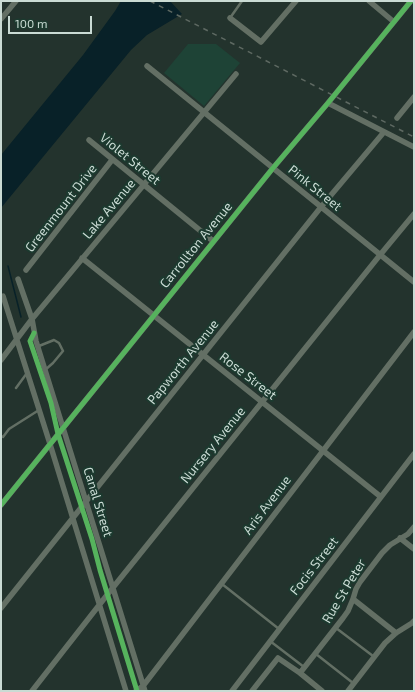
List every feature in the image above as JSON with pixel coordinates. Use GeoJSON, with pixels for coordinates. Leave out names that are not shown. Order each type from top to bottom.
{"type":"FeatureCollection","features":[{"type":"Feature","properties":{"kind":"street"},"geometry":{"type":"LineString","coordinates":[[2,17],[16,1]]}},
{"type":"Feature","properties":{"kind":"street"},"geometry":{"type":"LineString","coordinates":[[230,18],[261,42],[296,1]]}},
{"type":"Feature","properties":{"kind":"street"},"geometry":{"type":"LineString","coordinates":[[369,1],[394,22]]}},
{"type":"Feature","properties":{"kind":"street","name":"Carrollton Avenue"},"geometry":{"type":"LineString","coordinates":[[1,505],[213,241],[411,1]]}},
{"type":"Feature","properties":{"kind":"street","name":"Pink Street"},"geometry":{"type":"LineString","coordinates":[[147,66],[414,282]]}},
{"type":"Feature","properties":{"kind":"street","name":"Lake Avenue"},"geometry":{"type":"LineString","coordinates":[[1,360],[82,258],[236,74]]}},
{"type":"Feature","properties":{"kind":"street"},"geometry":{"type":"LineString","coordinates":[[397,118],[414,97]]}},
{"type":"Feature","properties":{"kind":"street"},"geometry":{"type":"LineString","coordinates":[[328,102],[414,147]]}},
{"type":"Feature","properties":{"kind":"street","name":"Papworth Avenue"},"geometry":{"type":"LineString","coordinates":[[1,608],[321,207],[384,132]]}},
{"type":"Feature","properties":{"kind":"street","name":"Violet Street"},"geometry":{"type":"LineString","coordinates":[[89,140],[213,241]]}},
{"type":"Feature","properties":{"kind":"street","name":"Greenmount Drive"},"geometry":{"type":"LineString","coordinates":[[26,270],[112,160]]}},
{"type":"Feature","properties":{"kind":"street","name":"Nursery Avenue"},"geometry":{"type":"LineString","coordinates":[[32,691],[414,214]]}},
{"type":"Feature","properties":{"kind":"street","name":"Rose Street"},"geometry":{"type":"LineString","coordinates":[[82,258],[381,497]]}},
{"type":"Feature","properties":{"kind":"street","name":"Canal Street"},"geometry":{"type":"LineString","coordinates":[[18,279],[32,320],[45,370],[144,688]]}},
{"type":"Feature","properties":{"kind":"street"},"geometry":{"type":"LineString","coordinates":[[2,297],[73,517],[126,691]]}},
{"type":"Feature","properties":{"kind":"street","name":"Aris Avenue"},"geometry":{"type":"LineString","coordinates":[[136,691],[144,688],[221,584],[414,332]]}},
{"type":"Feature","properties":{"kind":"street","name":"Focis Street"},"geometry":{"type":"LineString","coordinates":[[232,691],[414,454]]}},
{"type":"Feature","properties":{"kind":"street","name":"Rue St Peter"},"geometry":{"type":"LineString","coordinates":[[300,673],[348,611],[360,582],[382,553],[400,538],[408,534],[414,527]]}},
{"type":"Feature","properties":{"kind":"street"},"geometry":{"type":"LineString","coordinates":[[400,538],[414,549]]}},
{"type":"Feature","properties":{"kind":"street"},"geometry":{"type":"LineString","coordinates":[[353,599],[396,633]]}},
{"type":"Feature","properties":{"kind":"street"},"geometry":{"type":"LineString","coordinates":[[348,691],[385,643],[396,633],[414,621]]}},
{"type":"Feature","properties":{"kind":"street"},"geometry":{"type":"LineString","coordinates":[[252,691],[278,658],[300,673],[322,691]]}},
{"type":"Feature","properties":{"kind":"lane"},"geometry":{"type":"LineString","coordinates":[[230,18],[242,1]]}},
{"type":"Feature","properties":{"kind":"lane"},"geometry":{"type":"LineString","coordinates":[[38,346],[54,340],[59,343],[63,351],[45,370]]}},
{"type":"Feature","properties":{"kind":"lane"},"geometry":{"type":"LineString","coordinates":[[16,388],[27,372]]}},
{"type":"Feature","properties":{"kind":"lane"},"geometry":{"type":"LineString","coordinates":[[1,436],[3,436],[9,429],[39,410]]}},
{"type":"Feature","properties":{"kind":"lane"},"geometry":{"type":"LineString","coordinates":[[221,584],[280,629]]}},
{"type":"Feature","properties":{"kind":"lane"},"geometry":{"type":"LineString","coordinates":[[336,627],[374,657]]}},
{"type":"Feature","properties":{"kind":"lane"},"geometry":{"type":"LineString","coordinates":[[270,641],[305,667]]}},
{"type":"Feature","properties":{"kind":"lane"},"geometry":{"type":"LineString","coordinates":[[316,654],[353,683]]}},
{"type":"Feature","properties":{"kind":"shaded area"},"geometry":{"type":"Polygon","coordinates":[[[188,44],[216,44],[240,63],[204,106],[164,73],[188,44]]]}},
{"type":"Feature","properties":{"kind":"water"},"geometry":{"type":"Polygon","coordinates":[[[121,1],[170,1],[182,14],[147,35],[131,50],[1,208],[1,155],[83,55],[121,1]]]}},
{"type":"Feature","properties":{"kind":"waterway"},"geometry":{"type":"LineString","coordinates":[[8,266],[21,317]]}},
{"type":"Feature","properties":{"kind":"railway"},"geometry":{"type":"LineString","coordinates":[[150,1],[414,137]]}},
{"type":"Feature","properties":{"kind":"cycle path"},"geometry":{"type":"LineString","coordinates":[[1,505],[273,168],[411,1]]}},
{"type":"Feature","properties":{"kind":"cycle path"},"geometry":{"type":"LineString","coordinates":[[34,333],[30,341],[51,403],[58,434],[92,539],[137,691]]}}]}
